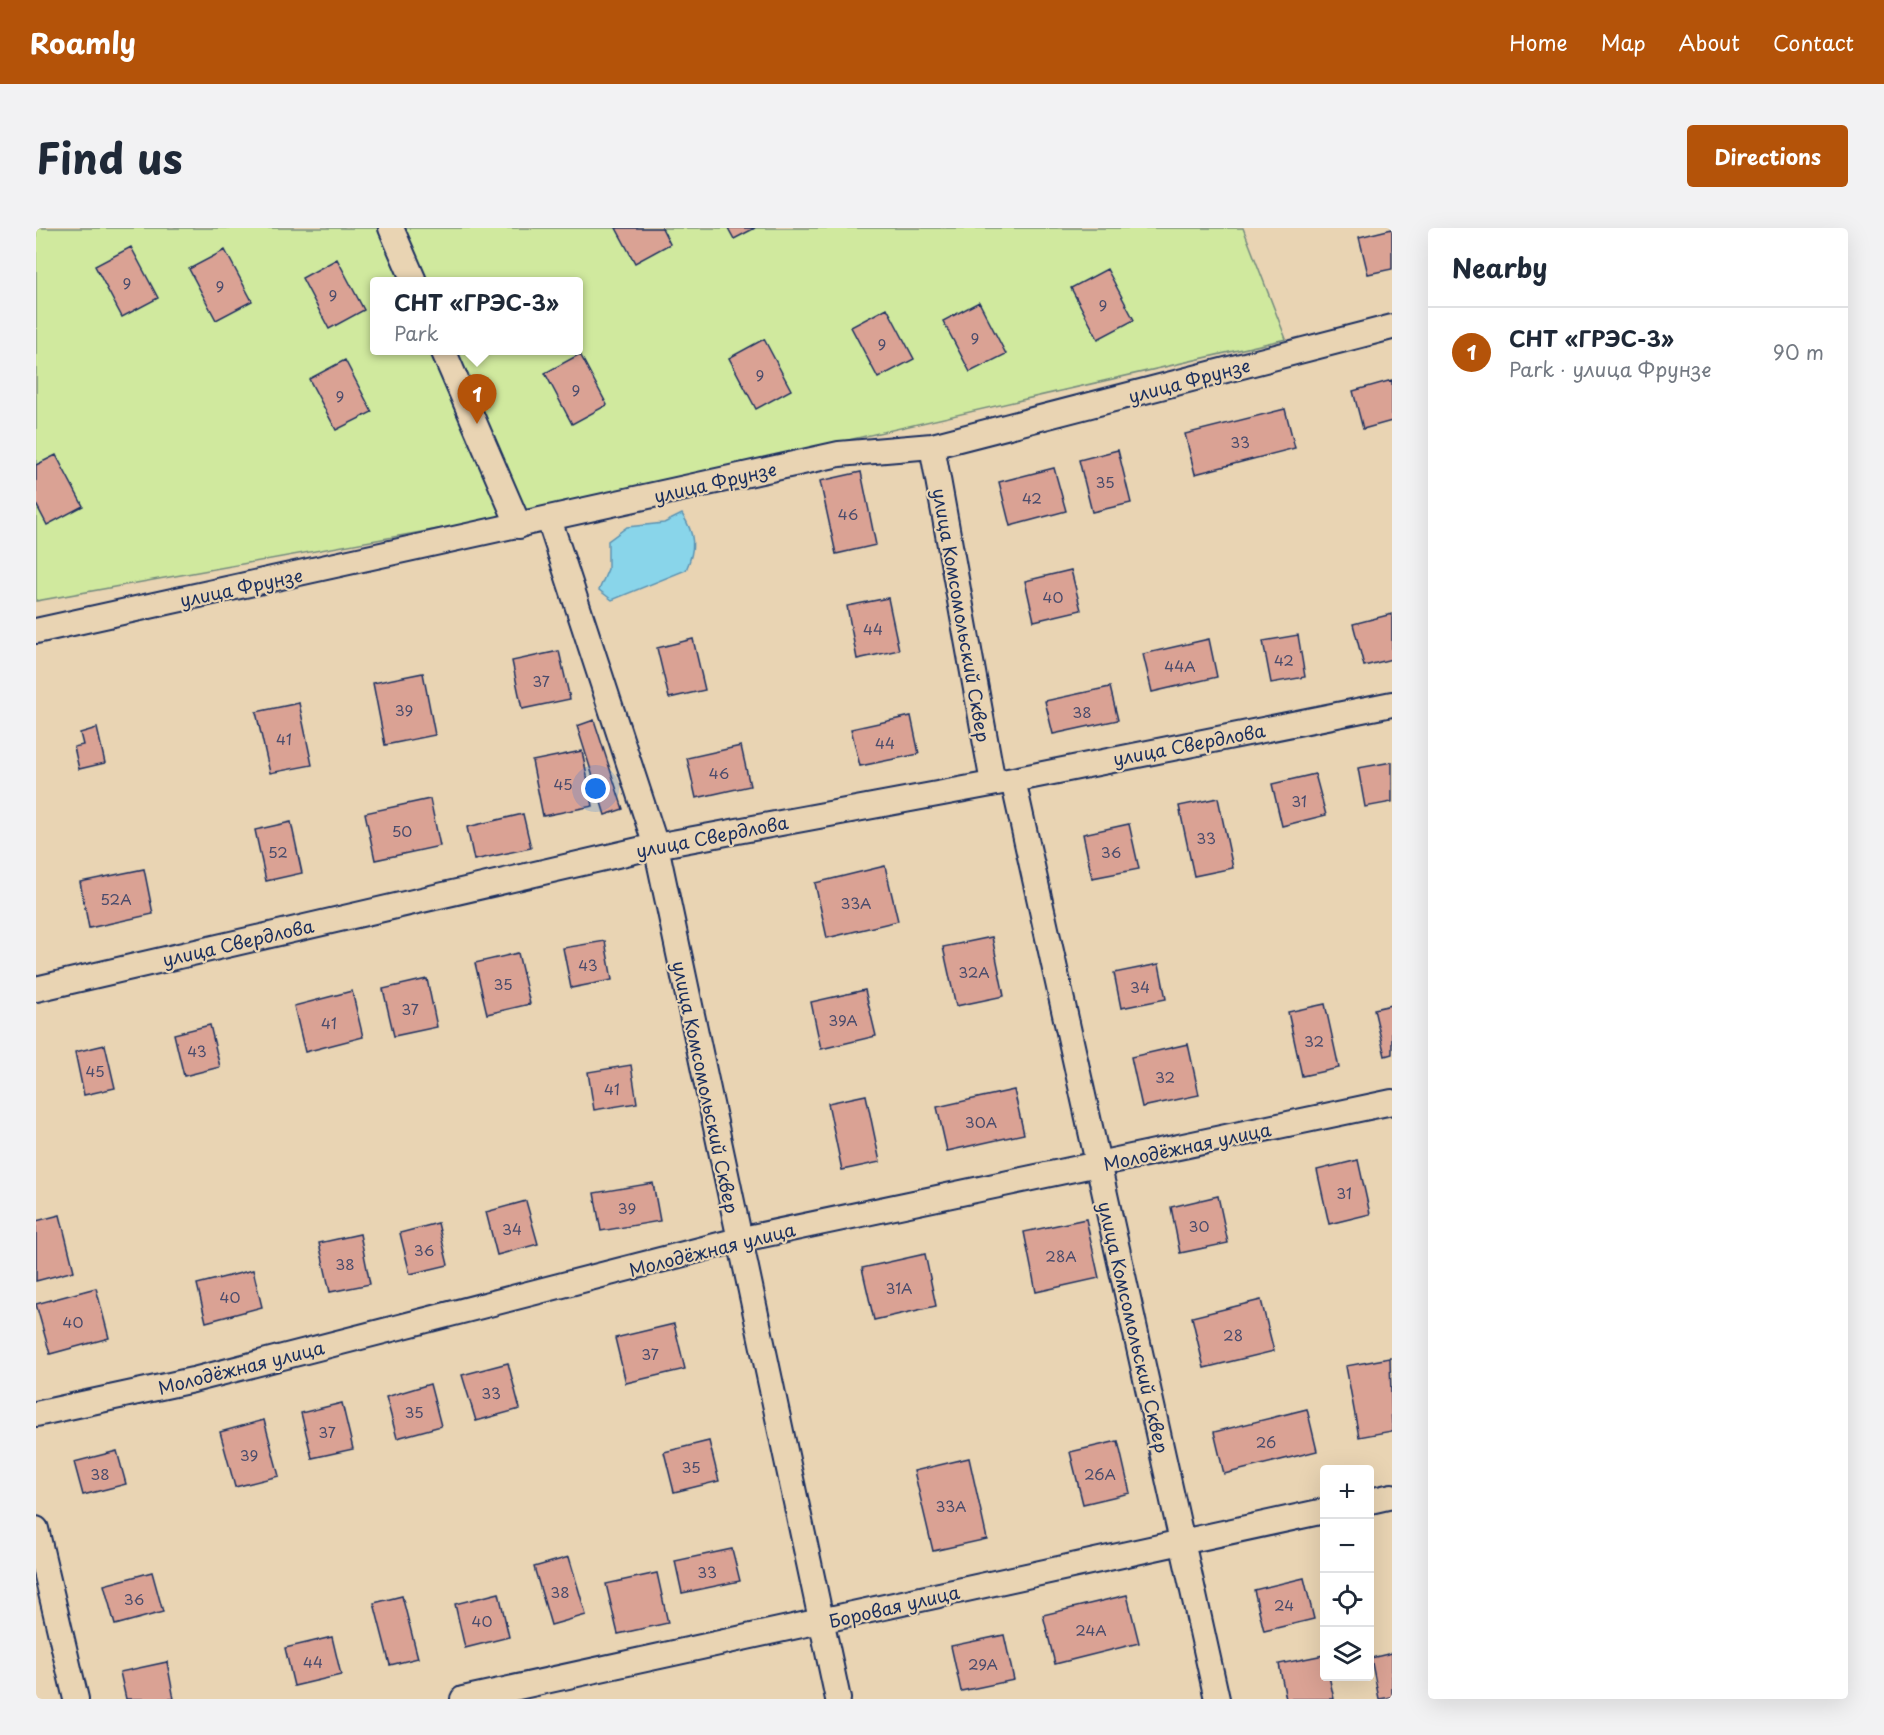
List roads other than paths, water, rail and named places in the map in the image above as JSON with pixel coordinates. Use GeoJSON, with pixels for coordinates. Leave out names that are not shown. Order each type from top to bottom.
{"type":"FeatureCollection","features":[{"type":"Feature","properties":{"kind":"street"},"geometry":{"type":"LineString","coordinates":[[391,228],[412,277]]}},
{"type":"Feature","properties":{"kind":"street","name":"улица Фрунзе"},"geometry":{"type":"LineString","coordinates":[[36,631],[838,454],[932,446],[1392,327]]}},
{"type":"Feature","properties":{"kind":"street"},"geometry":{"type":"LineString","coordinates":[[445,355],[519,526]]}},
{"type":"Feature","properties":{"kind":"street","name":"улица Комсомольский Сквер"},"geometry":{"type":"LineString","coordinates":[[932,446],[1003,782],[1097,1165],[1217,1699]]}},
{"type":"Feature","properties":{"kind":"street","name":"улица Комсомольский Сквер"},"geometry":{"type":"LineString","coordinates":[[549,519],[656,846],[738,1240],[838,1699]]}},
{"type":"Feature","properties":{"kind":"street","name":"улица Свердлова"},"geometry":{"type":"LineString","coordinates":[[36,989],[656,846],[1003,782],[1392,704]]}},
{"type":"Feature","properties":{"kind":"street","name":"Молодёжная улица"},"geometry":{"type":"LineString","coordinates":[[36,1413],[193,1380],[738,1240],[1392,1102]]}},
{"type":"Feature","properties":{"kind":"street"},"geometry":{"type":"LineString","coordinates":[[1374,1500],[1392,1496]]}},
{"type":"Feature","properties":{"kind":"street","name":"Боровая улица"},"geometry":{"type":"LineString","coordinates":[[463,1699],[1320,1512]]}},
{"type":"Feature","properties":{"kind":"street"},"geometry":{"type":"LineString","coordinates":[[36,1529],[76,1699]]}},
{"type":"Feature","properties":{"kind":"water"},"geometry":{"type":"Polygon","coordinates":[[[682,514],[690,528],[693,541],[686,570],[612,600],[599,590],[608,569],[608,541],[627,527],[664,523],[682,514]]]}},
{"type":"Feature","properties":{"kind":"place","name":"СНТ «ГРЭС-3»"},"geometry":{"type":"Point","coordinates":[477,424]}}]}
